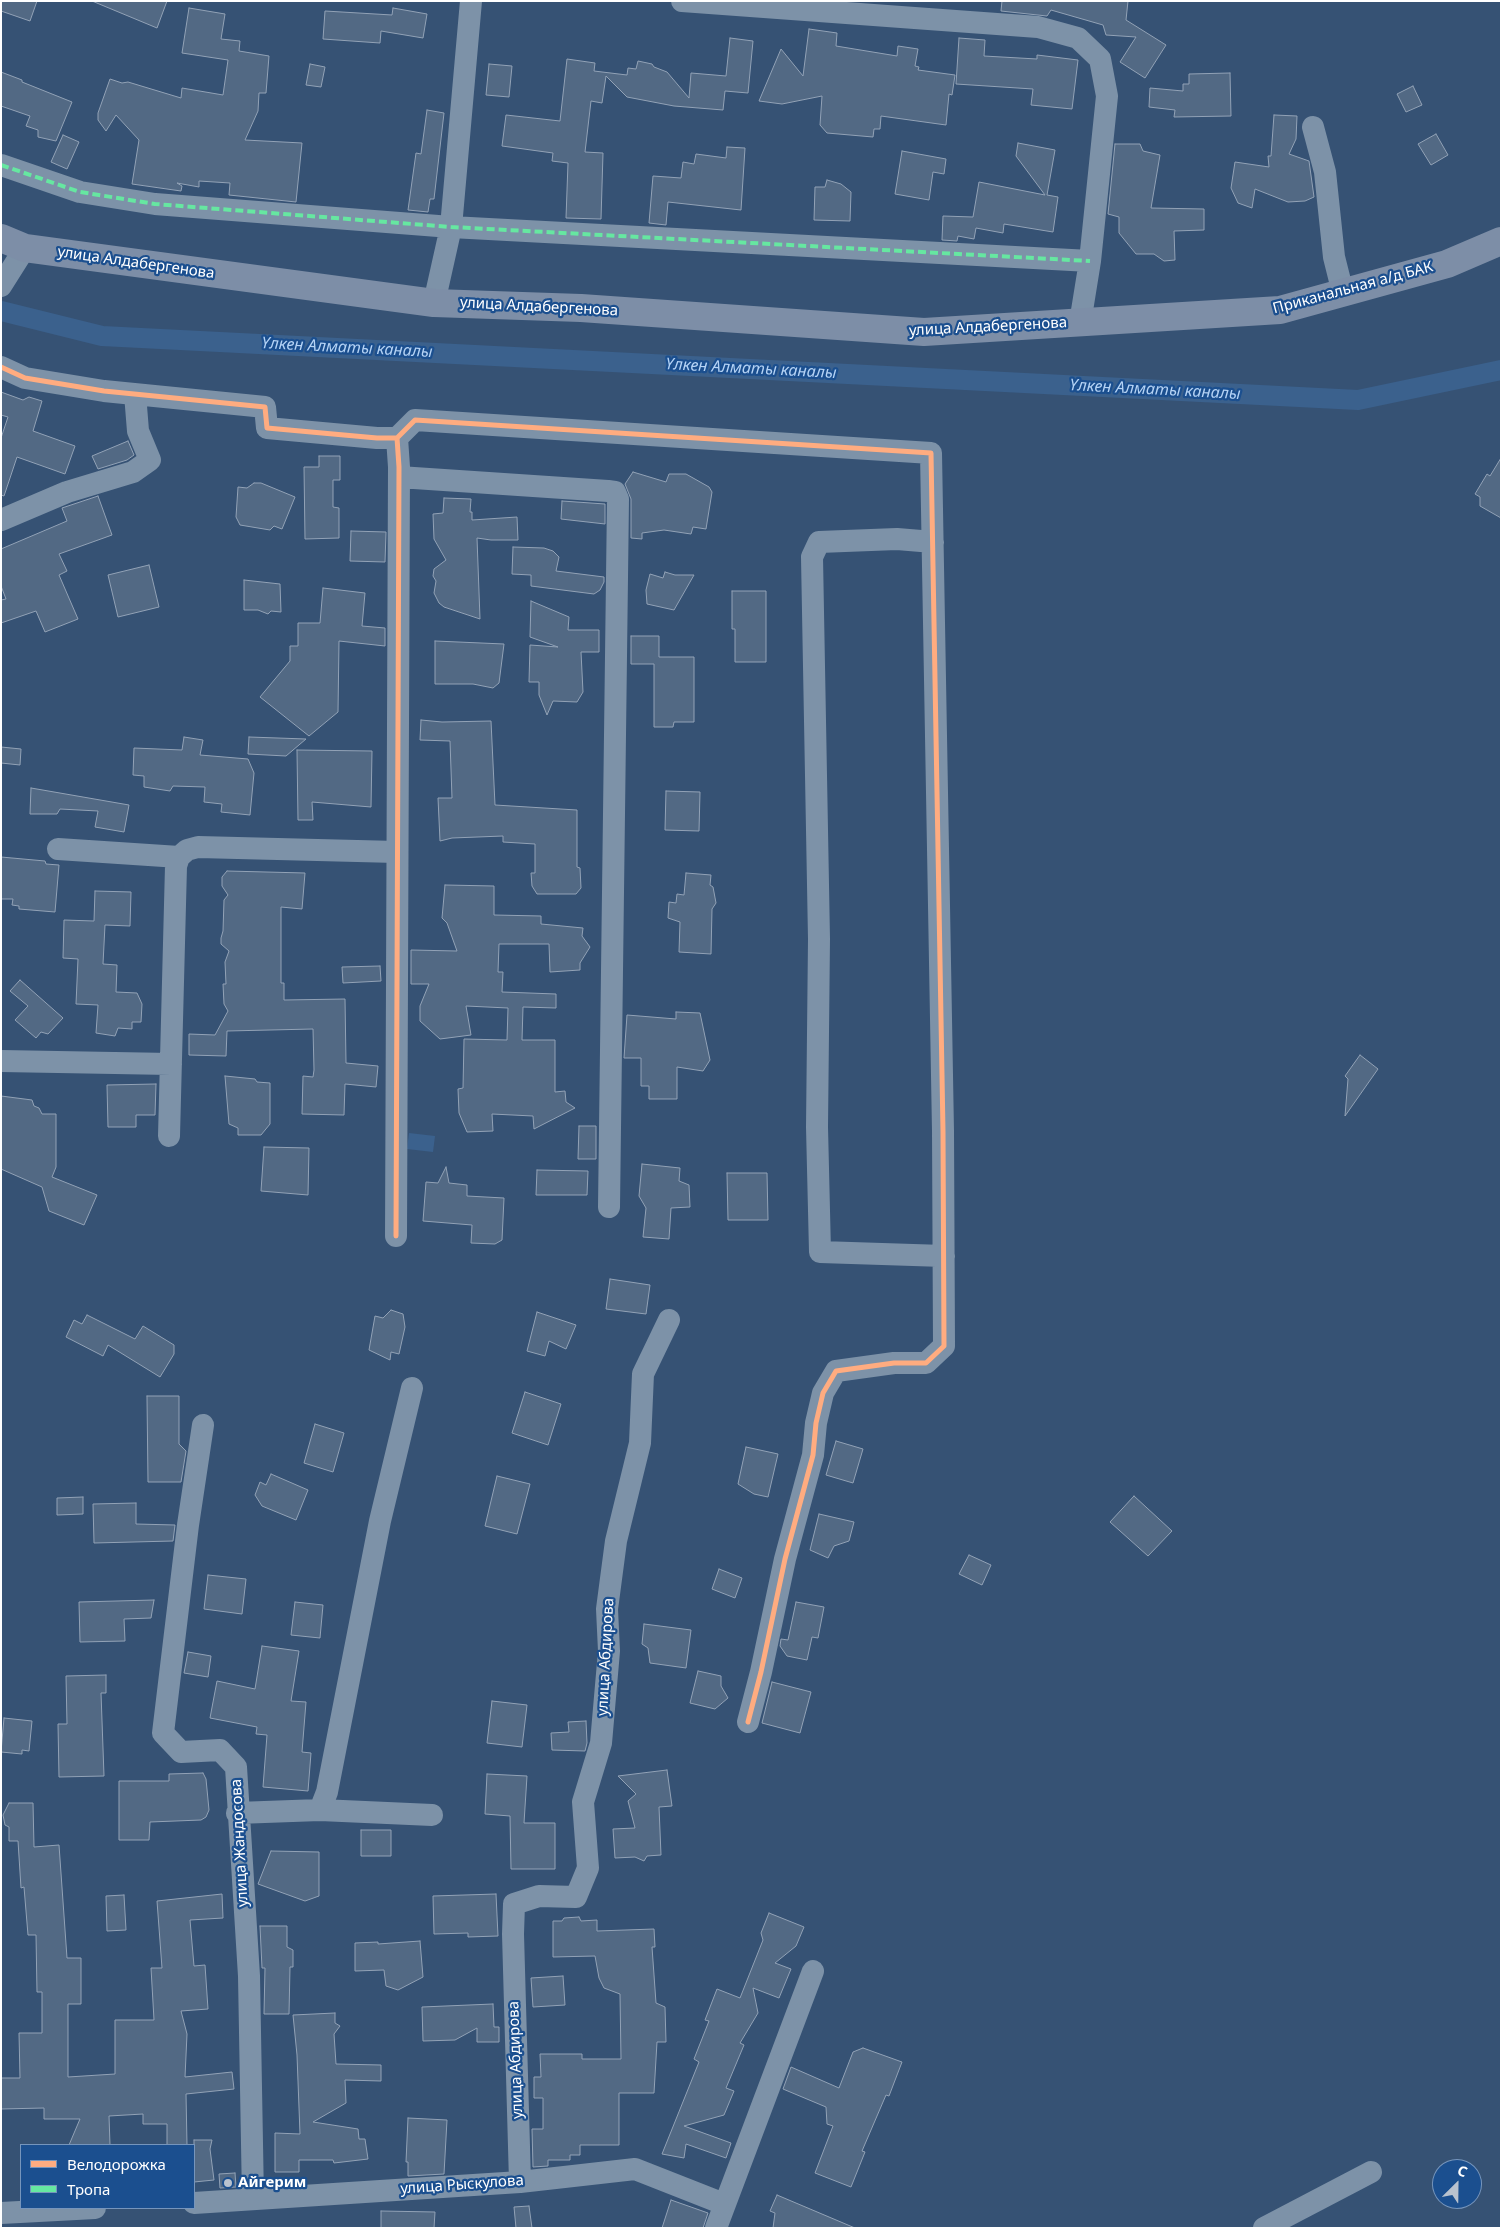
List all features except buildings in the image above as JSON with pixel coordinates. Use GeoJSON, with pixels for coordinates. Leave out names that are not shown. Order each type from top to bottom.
{"type":"FeatureCollection","features":[{"type":"Feature","properties":{"kind":"main road","name":"Приканальная а/д БАК"},"geometry":{"type":"LineString","coordinates":[[1080,322],[1280,310],[1447,264],[1501,242]]}},
{"type":"Feature","properties":{"kind":"main road","name":"улица Алдабергенова"},"geometry":{"type":"LineString","coordinates":[[13,243],[434,303],[581,308],[924,332],[1080,322]]}},
{"type":"Feature","properties":{"kind":"street"},"geometry":{"type":"LineString","coordinates":[[434,303],[451,226],[470,1]]}},
{"type":"Feature","properties":{"kind":"street"},"geometry":{"type":"LineString","coordinates":[[682,1],[1038,27],[1078,38],[1100,59],[1107,96],[1090,261],[1080,322]]}},
{"type":"Feature","properties":{"kind":"street"},"geometry":{"type":"LineString","coordinates":[[1313,127],[1325,172],[1334,258],[1343,293]]}},
{"type":"Feature","properties":{"kind":"street"},"geometry":{"type":"LineString","coordinates":[[1,164],[80,192],[154,204],[451,226],[1090,261]]}},
{"type":"Feature","properties":{"kind":"street"},"geometry":{"type":"LineString","coordinates":[[1,286],[13,243]]}},
{"type":"Feature","properties":{"kind":"street"},"geometry":{"type":"LineString","coordinates":[[1,367],[25,378],[135,394],[265,407],[267,428],[377,438],[397,438],[415,420],[931,453],[944,1346],[926,1363],[894,1363],[836,1371],[822,1393],[816,1423],[813,1455],[785,1559],[761,1672],[748,1722]]}},
{"type":"Feature","properties":{"kind":"street"},"geometry":{"type":"LineString","coordinates":[[1,520],[67,492],[133,472],[150,460],[138,431],[135,394]]}},
{"type":"Feature","properties":{"kind":"street"},"geometry":{"type":"LineString","coordinates":[[396,1236],[399,477],[397,438]]}},
{"type":"Feature","properties":{"kind":"street"},"geometry":{"type":"LineString","coordinates":[[399,477],[608,491],[615,492],[618,499],[610,1207]]}},
{"type":"Feature","properties":{"kind":"street"},"geometry":{"type":"LineString","coordinates":[[933,542],[897,539],[819,542],[812,557],[819,939],[818,1127],[820,1252],[944,1256]]}},
{"type":"Feature","properties":{"kind":"street"},"geometry":{"type":"LineString","coordinates":[[169,1136],[176,866],[178,857],[187,850],[198,847],[397,852]]}},
{"type":"Feature","properties":{"kind":"street"},"geometry":{"type":"LineString","coordinates":[[58,849],[178,857]]}},
{"type":"Feature","properties":{"kind":"street"},"geometry":{"type":"LineString","coordinates":[[1,1061],[171,1064]]}},
{"type":"Feature","properties":{"kind":"street","name":"улица Абдирова"},"geometry":{"type":"LineString","coordinates":[[520,2182],[513,1934],[514,1904],[539,1896],[576,1897],[588,1868],[584,1802],[601,1743],[609,1651],[607,1609],[616,1541],[640,1443],[643,1374],[669,1320]]}},
{"type":"Feature","properties":{"kind":"street"},"geometry":{"type":"LineString","coordinates":[[320,1810],[326,1792],[380,1522],[412,1388]]}},
{"type":"Feature","properties":{"kind":"street","name":"улица Жандосова"},"geometry":{"type":"LineString","coordinates":[[203,1425],[188,1525],[163,1733],[181,1752],[220,1750],[236,1767],[237,1813],[248,1976],[253,2199]]}},
{"type":"Feature","properties":{"kind":"street"},"geometry":{"type":"LineString","coordinates":[[237,1813],[320,1810],[432,1815]]}},
{"type":"Feature","properties":{"kind":"street"},"geometry":{"type":"LineString","coordinates":[[716,2228],[813,1971]]}},
{"type":"Feature","properties":{"kind":"street","name":"улица Рыскулова"},"geometry":{"type":"LineString","coordinates":[[195,2202],[520,2182],[635,2169],[724,2204]]}},
{"type":"Feature","properties":{"kind":"street"},"geometry":{"type":"LineString","coordinates":[[1264,2228],[1371,2172]]}},
{"type":"Feature","properties":{"kind":"street"},"geometry":{"type":"LineString","coordinates":[[1,2213],[76,2209]]}},
{"type":"Feature","properties":{"kind":"water"},"geometry":{"type":"Polygon","coordinates":[[[409,1133],[435,1136],[433,1152],[407,1149],[409,1133]]]}},
{"type":"Feature","properties":{"kind":"waterway","name":"Үлкен Алматы каналы"},"geometry":{"type":"LineString","coordinates":[[1,311],[102,336],[1358,400],[1501,370]]}},
{"type":"Feature","properties":{"kind":"marked path"},"geometry":{"type":"LineString","coordinates":[[1,165],[80,192],[155,204],[451,227],[1090,261]]}},
{"type":"Feature","properties":{"kind":"cycle path"},"geometry":{"type":"LineString","coordinates":[[1,367],[25,378],[104,391],[265,407],[267,428],[377,438],[397,438],[399,467],[396,1236]]}},
{"type":"Feature","properties":{"kind":"cycle path"},"geometry":{"type":"LineString","coordinates":[[397,438],[415,420],[931,453],[943,1131],[944,1346],[926,1363],[894,1363],[836,1371],[823,1393],[816,1423],[813,1455],[785,1559],[761,1672],[748,1722]]}},
{"type":"Feature","properties":{"kind":"place","name":"Айгерим"},"geometry":{"type":"Point","coordinates":[228,2183]}}]}
